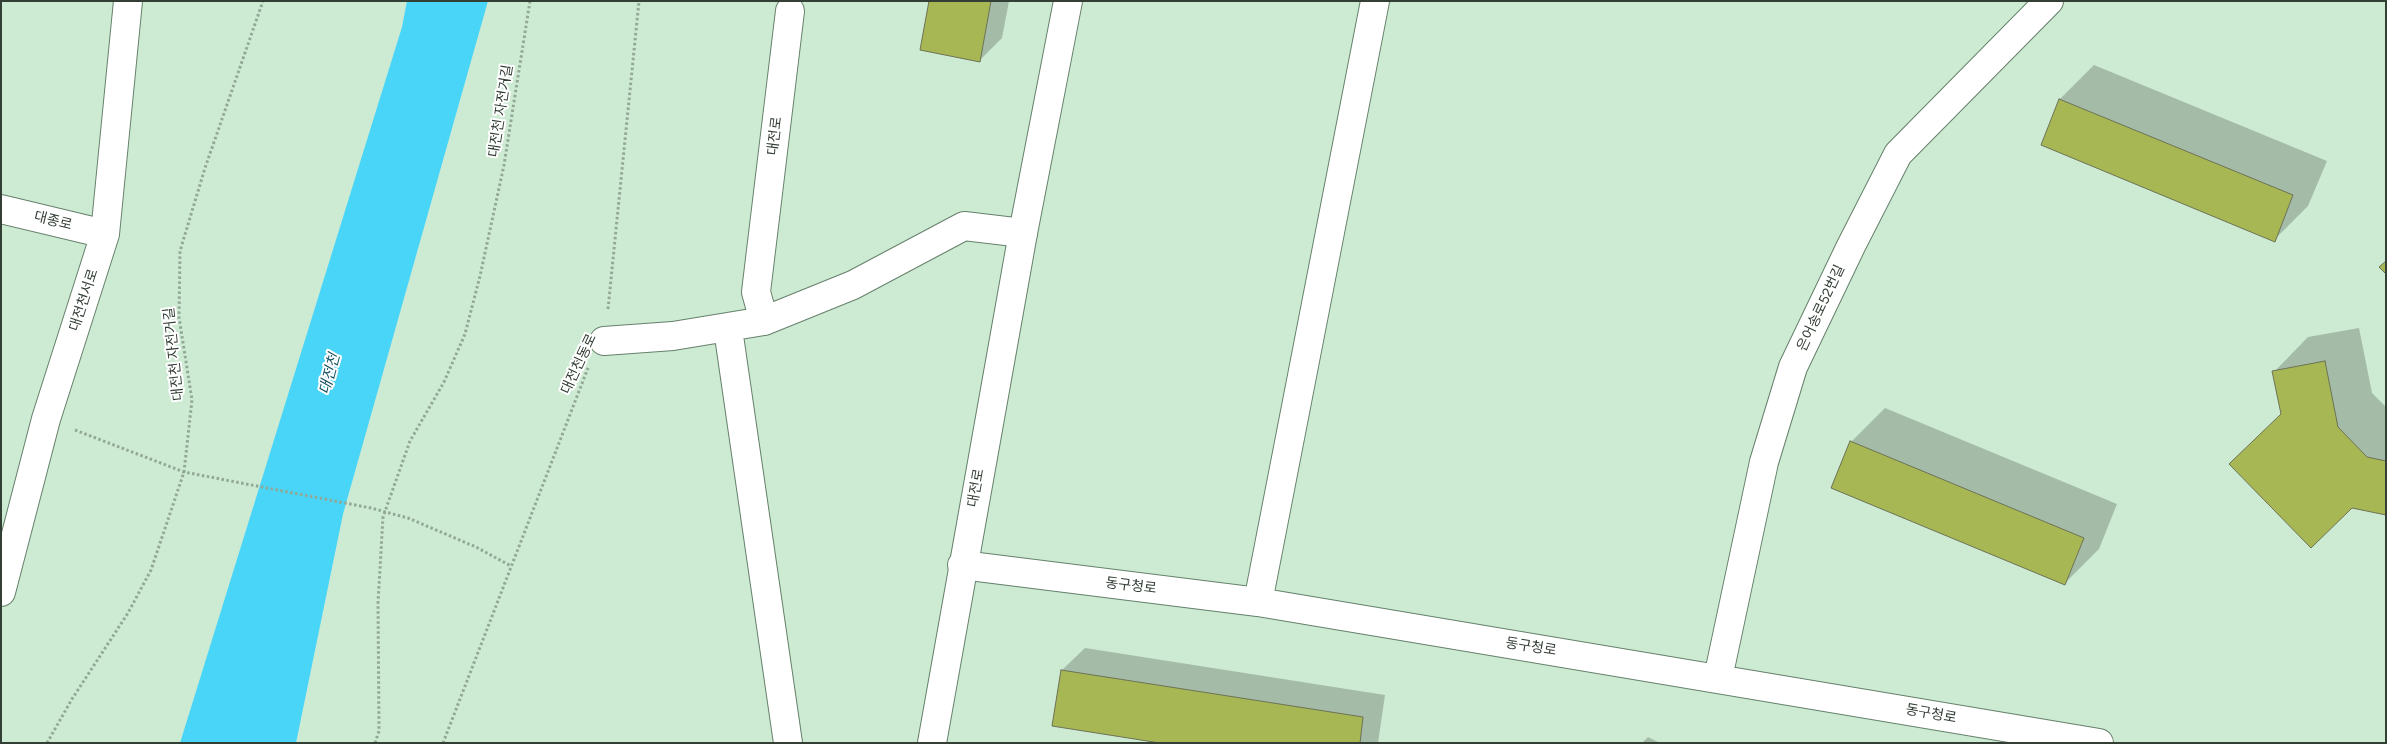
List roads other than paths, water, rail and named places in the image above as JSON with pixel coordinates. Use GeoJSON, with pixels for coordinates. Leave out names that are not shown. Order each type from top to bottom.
{"type":"FeatureCollection","features":[{"type":"Feature","properties":{"kind":"street","name":"대전천서로"},"geometry":{"type":"LineString","coordinates":[[1,592],[46,419],[105,234],[128,1]]}},
{"type":"Feature","properties":{"kind":"street","name":"대전로"},"geometry":{"type":"LineString","coordinates":[[932,743],[1022,233],[1068,1]]}},
{"type":"Feature","properties":{"kind":"street"},"geometry":{"type":"LineString","coordinates":[[1258,602],[1375,1]]}},
{"type":"Feature","properties":{"kind":"street","name":"은어송로52번길"},"geometry":{"type":"LineString","coordinates":[[1718,678],[1764,462],[1793,367],[1851,246],[1898,154],[2049,1]]}},
{"type":"Feature","properties":{"kind":"street","name":"대전로"},"geometry":{"type":"LineString","coordinates":[[764,321],[756,292],[790,11]]}},
{"type":"Feature","properties":{"kind":"street","name":"대종로"},"geometry":{"type":"LineString","coordinates":[[1,209],[105,234]]}},
{"type":"Feature","properties":{"kind":"street"},"geometry":{"type":"LineString","coordinates":[[604,341],[673,336],[764,321],[853,285],[964,226],[1022,233]]}},
{"type":"Feature","properties":{"kind":"street"},"geometry":{"type":"LineString","coordinates":[[728,328],[788,743]]}},
{"type":"Feature","properties":{"kind":"street","name":"동구청로"},"geometry":{"type":"LineString","coordinates":[[962,565],[1258,602],[2099,743]]}},
{"type":"Feature","properties":{"kind":"water","name":"대전천"},"geometry":{"type":"Polygon","coordinates":[[[407,1],[488,1],[343,514],[296,743],[180,743],[402,27],[407,1]]]}}]}
